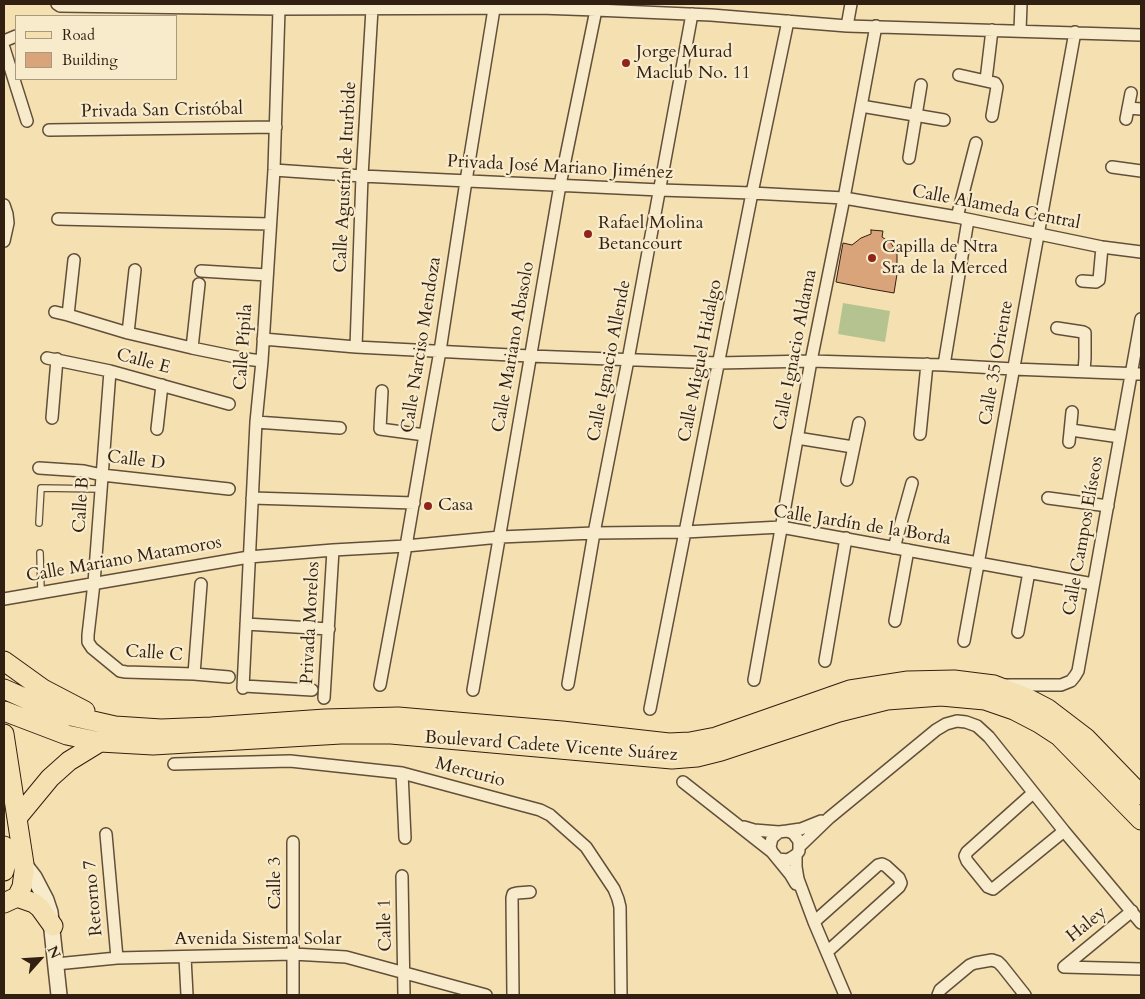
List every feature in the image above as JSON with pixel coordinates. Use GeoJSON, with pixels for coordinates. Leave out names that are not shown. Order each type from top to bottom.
{"type":"FeatureCollection","features":[{"type":"Feature","properties":{"kind":"main road"},"geometry":{"type":"LineString","coordinates":[[4,661],[43,690],[115,726]]}},
{"type":"Feature","properties":{"kind":"main road","name":"Boulevard Cadete Vicente Suárez"},"geometry":{"type":"LineString","coordinates":[[4,689],[58,713],[115,726],[161,730],[325,719],[398,717],[562,731],[669,743],[716,738],[850,690],[908,681],[954,680],[994,685],[1025,697],[1048,709],[1086,738],[1141,795]]}},
{"type":"Feature","properties":{"kind":"main road","name":"Boulevard Cadete Vicente Suárez"},"geometry":{"type":"LineString","coordinates":[[4,711],[67,735],[100,742],[153,745],[341,734],[391,734],[672,759],[721,751],[839,712],[887,700],[941,696],[985,700],[1014,710],[1059,736],[1141,820]]}},
{"type":"Feature","properties":{"kind":"main road"},"geometry":{"type":"LineString","coordinates":[[4,734],[10,812],[24,864],[22,887],[10,900]]}},
{"type":"Feature","properties":{"kind":"main road"},"geometry":{"type":"LineString","coordinates":[[10,812],[69,761],[100,742]]}},
{"type":"Feature","properties":{"kind":"main road"},"geometry":{"type":"LineString","coordinates":[[4,850],[6,865],[4,871]]}},
{"type":"Feature","properties":{"kind":"main road"},"geometry":{"type":"LineString","coordinates":[[10,900],[34,903],[53,926]]}},
{"type":"Feature","properties":{"kind":"street"},"geometry":{"type":"LineString","coordinates":[[57,4],[60,6],[372,10],[494,9],[541,6],[692,14],[712,9],[788,21],[847,26],[1141,35]]}},
{"type":"Feature","properties":{"kind":"street"},"geometry":{"type":"LineString","coordinates":[[847,26],[851,4]]}},
{"type":"Feature","properties":{"kind":"street"},"geometry":{"type":"LineString","coordinates":[[1020,31],[1022,4]]}},
{"type":"Feature","properties":{"kind":"street","name":"Calle Pípila"},"geometry":{"type":"LineString","coordinates":[[279,9],[274,170],[262,361],[256,422],[244,687],[312,690]]}},
{"type":"Feature","properties":{"kind":"street","name":"Calle Narciso Mendoza"},"geometry":{"type":"LineString","coordinates":[[380,685],[440,351],[494,9]]}},
{"type":"Feature","properties":{"kind":"street","name":"Calle Agustín de Iturbide"},"geometry":{"type":"LineString","coordinates":[[356,347],[362,176],[372,10]]}},
{"type":"Feature","properties":{"kind":"street","name":"Calle Mariano Abasolo"},"geometry":{"type":"LineString","coordinates":[[472,690],[560,185],[596,10]]}},
{"type":"Feature","properties":{"kind":"street","name":"Calle Ignacio Allende"},"geometry":{"type":"LineString","coordinates":[[568,684],[594,533],[692,14]]}},
{"type":"Feature","properties":{"kind":"street","name":"Calle Miguel Hidalgo"},"geometry":{"type":"LineString","coordinates":[[650,708],[788,21]]}},
{"type":"Feature","properties":{"kind":"street","name":"Calle Ignacio Aldama"},"geometry":{"type":"LineString","coordinates":[[754,680],[811,361],[876,26]]}},
{"type":"Feature","properties":{"kind":"street"},"geometry":{"type":"LineString","coordinates":[[986,80],[992,30]]}},
{"type":"Feature","properties":{"kind":"street","name":"Calle 35 Oriente"},"geometry":{"type":"LineString","coordinates":[[964,641],[1075,32]]}},
{"type":"Feature","properties":{"kind":"street"},"geometry":{"type":"LineString","coordinates":[[4,48],[27,121]]}},
{"type":"Feature","properties":{"kind":"street"},"geometry":{"type":"LineString","coordinates":[[959,75],[986,80],[997,85],[992,116]]}},
{"type":"Feature","properties":{"kind":"street"},"geometry":{"type":"LineString","coordinates":[[909,158],[921,85]]}},
{"type":"Feature","properties":{"kind":"street"},"geometry":{"type":"LineString","coordinates":[[1131,93],[1127,114],[1141,109]]}},
{"type":"Feature","properties":{"kind":"street"},"geometry":{"type":"LineString","coordinates":[[861,106],[944,120]]}},
{"type":"Feature","properties":{"kind":"street","name":"Privada San Cristóbal"},"geometry":{"type":"LineString","coordinates":[[49,130],[276,127]]}},
{"type":"Feature","properties":{"kind":"street"},"geometry":{"type":"LineString","coordinates":[[944,365],[962,218],[976,143]]}},
{"type":"Feature","properties":{"kind":"street"},"geometry":{"type":"LineString","coordinates":[[1112,167],[1141,171]]}},
{"type":"Feature","properties":{"kind":"street","name":"Privada José Mariano Jiménez"},"geometry":{"type":"LineString","coordinates":[[274,170],[362,176],[844,198]]}},
{"type":"Feature","properties":{"kind":"street","name":"Calle Alameda Central"},"geometry":{"type":"LineString","coordinates":[[844,198],[962,218],[1102,247],[1141,252]]}},
{"type":"Feature","properties":{"kind":"street"},"geometry":{"type":"LineString","coordinates":[[4,205],[8,219],[4,241]]}},
{"type":"Feature","properties":{"kind":"street"},"geometry":{"type":"LineString","coordinates":[[58,219],[270,224]]}},
{"type":"Feature","properties":{"kind":"street"},"geometry":{"type":"LineString","coordinates":[[1082,281],[1096,282],[1098,280],[1102,247]]}},
{"type":"Feature","properties":{"kind":"street"},"geometry":{"type":"LineString","coordinates":[[68,315],[74,260]]}},
{"type":"Feature","properties":{"kind":"street"},"geometry":{"type":"LineString","coordinates":[[128,333],[135,270]]}},
{"type":"Feature","properties":{"kind":"street"},"geometry":{"type":"LineString","coordinates":[[201,271],[267,275]]}},
{"type":"Feature","properties":{"kind":"street"},"geometry":{"type":"LineString","coordinates":[[192,348],[199,284]]}},
{"type":"Feature","properties":{"kind":"street"},"geometry":{"type":"LineString","coordinates":[[55,312],[128,333],[246,360],[262,361]]}},
{"type":"Feature","properties":{"kind":"street","name":"Calle Campos Elíseos"},"geometry":{"type":"LineString","coordinates":[[994,685],[1061,685],[1067,683],[1078,671],[1120,437],[1136,374],[1141,319]]}},
{"type":"Feature","properties":{"kind":"street"},"geometry":{"type":"LineString","coordinates":[[1057,328],[1085,333],[1084,371]]}},
{"type":"Feature","properties":{"kind":"street"},"geometry":{"type":"LineString","coordinates":[[263,339],[356,347],[628,360],[718,363],[811,361],[927,364],[1136,374]]}},
{"type":"Feature","properties":{"kind":"street","name":"Calle E"},"geometry":{"type":"LineString","coordinates":[[52,418],[52,359],[110,371],[229,404]]}},
{"type":"Feature","properties":{"kind":"street"},"geometry":{"type":"LineString","coordinates":[[920,434],[927,364]]}},
{"type":"Feature","properties":{"kind":"street","name":"Calle B"},"geometry":{"type":"LineString","coordinates":[[88,642],[110,371]]}},
{"type":"Feature","properties":{"kind":"street"},"geometry":{"type":"LineString","coordinates":[[156,429],[162,385]]}},
{"type":"Feature","properties":{"kind":"street"},"geometry":{"type":"LineString","coordinates":[[382,391],[380,429],[425,435]]}},
{"type":"Feature","properties":{"kind":"street"},"geometry":{"type":"LineString","coordinates":[[1069,442],[1072,412]]}},
{"type":"Feature","properties":{"kind":"street"},"geometry":{"type":"LineString","coordinates":[[256,422],[340,428]]}},
{"type":"Feature","properties":{"kind":"street"},"geometry":{"type":"LineString","coordinates":[[847,480],[859,423]]}},
{"type":"Feature","properties":{"kind":"street"},"geometry":{"type":"LineString","coordinates":[[1071,430],[1120,437]]}},
{"type":"Feature","properties":{"kind":"street"},"geometry":{"type":"LineString","coordinates":[[797,438],[853,446]]}},
{"type":"Feature","properties":{"kind":"street","name":"Calle D"},"geometry":{"type":"LineString","coordinates":[[39,468],[84,471],[102,475],[229,490]]}},
{"type":"Feature","properties":{"kind":"street"},"geometry":{"type":"LineString","coordinates":[[894,548],[912,483]]}},
{"type":"Feature","properties":{"kind":"street"},"geometry":{"type":"LineString","coordinates":[[252,498],[414,503]]}},
{"type":"Feature","properties":{"kind":"street"},"geometry":{"type":"LineString","coordinates":[[1048,498],[1108,506]]}},
{"type":"Feature","properties":{"kind":"street","name":"Calle Jardín de la Borda"},"geometry":{"type":"LineString","coordinates":[[406,546],[594,533],[685,532],[781,527],[1093,584]]}},
{"type":"Feature","properties":{"kind":"street"},"geometry":{"type":"LineString","coordinates":[[825,661],[846,538]]}},
{"type":"Feature","properties":{"kind":"street","name":"Calle Mariano Matamoros"},"geometry":{"type":"LineString","coordinates":[[4,599],[249,557],[406,546]]}},
{"type":"Feature","properties":{"kind":"street","name":"Privada Morelos"},"geometry":{"type":"LineString","coordinates":[[324,698],[333,550]]}},
{"type":"Feature","properties":{"kind":"street"},"geometry":{"type":"LineString","coordinates":[[895,621],[908,550]]}},
{"type":"Feature","properties":{"kind":"street"},"geometry":{"type":"LineString","coordinates":[[1018,632],[1029,572]]}},
{"type":"Feature","properties":{"kind":"street"},"geometry":{"type":"LineString","coordinates":[[194,674],[201,584]]}},
{"type":"Feature","properties":{"kind":"street"},"geometry":{"type":"LineString","coordinates":[[246,624],[329,630]]}},
{"type":"Feature","properties":{"kind":"street","name":"Calle C"},"geometry":{"type":"LineString","coordinates":[[88,642],[92,648],[120,671],[229,676]]}},
{"type":"Feature","properties":{"kind":"street"},"geometry":{"type":"LineString","coordinates":[[683,782],[775,855],[788,860],[829,818],[936,730],[956,721],[966,722],[977,726],[989,737],[1141,923]]}},
{"type":"Feature","properties":{"kind":"street","name":"Mercurio"},"geometry":{"type":"LineString","coordinates":[[174,764],[290,761],[402,773],[540,810],[550,815],[586,847],[614,889],[618,899],[620,908],[621,995]]}},
{"type":"Feature","properties":{"kind":"street"},"geometry":{"type":"LineString","coordinates":[[402,773],[405,838]]}},
{"type":"Feature","properties":{"kind":"street"},"geometry":{"type":"LineString","coordinates":[[1033,793],[967,852],[965,856],[988,887],[993,889],[1064,831]]}},
{"type":"Feature","properties":{"kind":"street"},"geometry":{"type":"LineString","coordinates":[[804,895],[770,847],[772,838],[783,831],[806,827],[829,818]]}},
{"type":"Feature","properties":{"kind":"street"},"geometry":{"type":"LineString","coordinates":[[738,825],[754,830],[793,833],[797,837],[797,873],[814,922],[845,995]]}},
{"type":"Feature","properties":{"kind":"street","name":"Retorno 7"},"geometry":{"type":"LineString","coordinates":[[106,834],[117,958]]}},
{"type":"Feature","properties":{"kind":"street","name":"Calle 3"},"geometry":{"type":"LineString","coordinates":[[293,995],[294,842]]}},
{"type":"Feature","properties":{"kind":"street"},"geometry":{"type":"LineString","coordinates":[[4,850],[24,864],[34,877],[46,900],[53,926],[59,995]]}},
{"type":"Feature","properties":{"kind":"street"},"geometry":{"type":"LineString","coordinates":[[814,922],[878,866],[882,864],[886,866],[899,878],[901,883],[899,887],[827,952]]}},
{"type":"Feature","properties":{"kind":"street","name":"Calle 1"},"geometry":{"type":"LineString","coordinates":[[402,876],[404,995]]}},
{"type":"Feature","properties":{"kind":"street"},"geometry":{"type":"LineString","coordinates":[[513,995],[512,898],[514,894],[530,892]]}},
{"type":"Feature","properties":{"kind":"street","name":"Haley"},"geometry":{"type":"LineString","coordinates":[[1132,911],[1064,966],[1141,969]]}},
{"type":"Feature","properties":{"kind":"street","name":"Avenida Sistema Solar"},"geometry":{"type":"LineString","coordinates":[[56,964],[117,958],[293,954],[346,957],[486,995]]}},
{"type":"Feature","properties":{"kind":"street"},"geometry":{"type":"LineString","coordinates":[[185,957],[187,995]]}},
{"type":"Feature","properties":{"kind":"street"},"geometry":{"type":"LineString","coordinates":[[938,995],[940,990],[970,965],[992,960],[1002,966],[1026,995]]}},
{"type":"Feature","properties":{"kind":"lane"},"geometry":{"type":"LineString","coordinates":[[39,523],[41,488],[101,489]]}},
{"type":"Feature","properties":{"kind":"lane"},"geometry":{"type":"LineString","coordinates":[[40,553],[41,592]]}},
{"type":"Feature","properties":{"kind":"green space"},"geometry":{"type":"Polygon","coordinates":[[[843,303],[890,311],[885,342],[838,334],[843,303]]]}},
{"type":"Feature","properties":{"kind":"building","name":"Capilla de Ntra Sra de la Merced"},"geometry":{"type":"Polygon","coordinates":[[[871,230],[883,231],[882,237],[891,243],[897,253],[895,273],[897,274],[894,293],[836,282],[843,243],[852,245],[861,238],[871,234],[871,230]]]}},
{"type":"Feature","properties":{"kind":"place","name":"Jorge Murad Maclub No. 11"},"geometry":{"type":"Point","coordinates":[626,63]}},
{"type":"Feature","properties":{"kind":"place","name":"Rafael Molina Betancourt"},"geometry":{"type":"Point","coordinates":[588,234]}},
{"type":"Feature","properties":{"kind":"place","name":"Capilla de Ntra Sra de la Merced"},"geometry":{"type":"Point","coordinates":[872,258]}},
{"type":"Feature","properties":{"kind":"place","name":"Casa"},"geometry":{"type":"Point","coordinates":[428,506]}}]}
